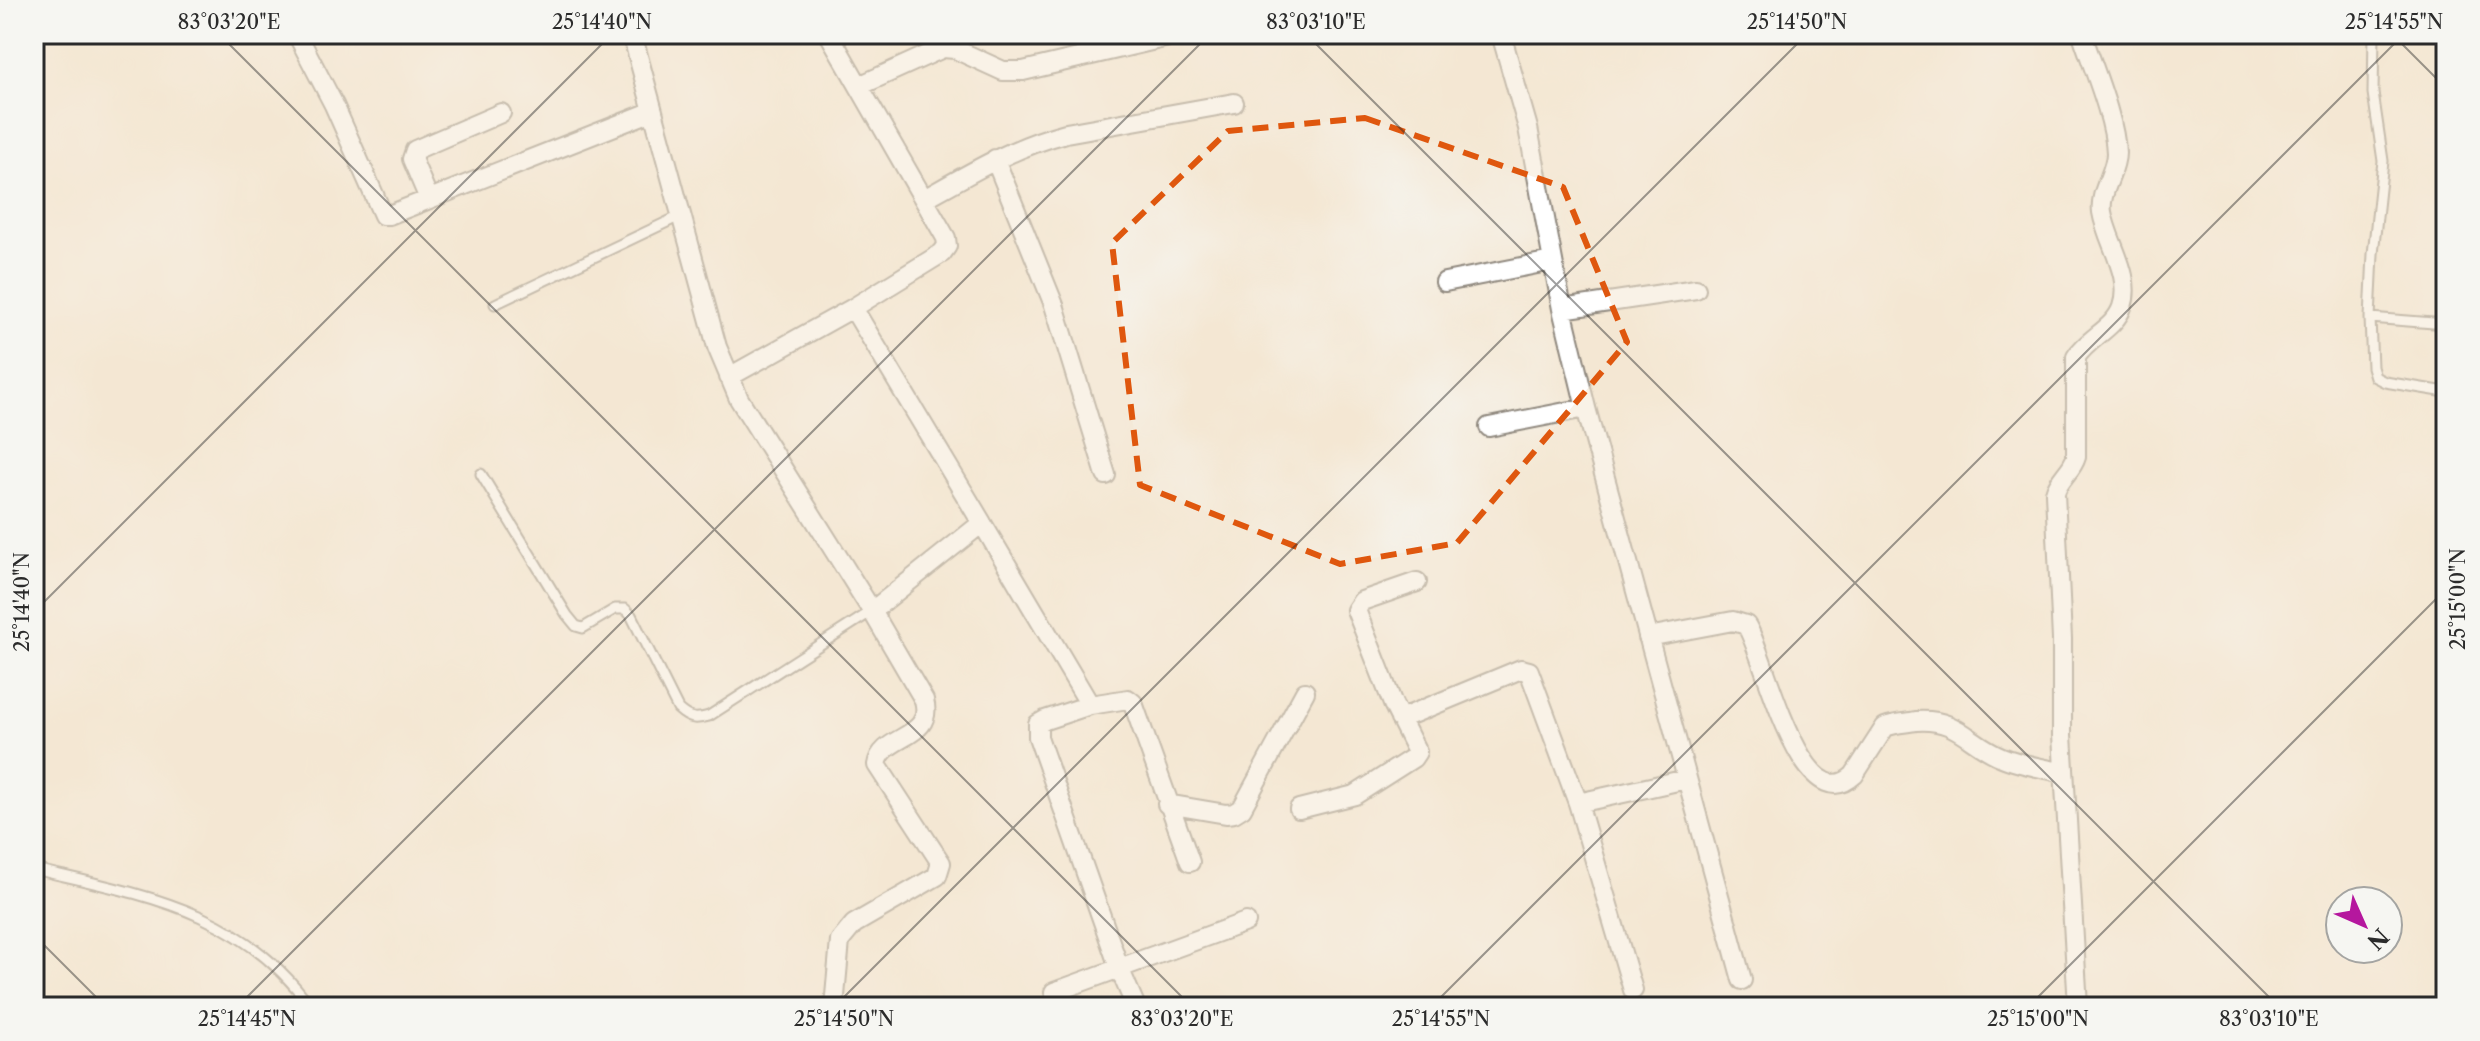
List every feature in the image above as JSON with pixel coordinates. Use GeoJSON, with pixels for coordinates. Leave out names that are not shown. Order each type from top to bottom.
{"type":"FeatureCollection","features":[{"type":"Feature","properties":{"kind":"street"},"geometry":{"type":"LineString","coordinates":[[297,34],[334,105],[383,215],[653,111]]}},
{"type":"Feature","properties":{"kind":"street"},"geometry":{"type":"LineString","coordinates":[[632,34],[717,347],[729,377],[739,399],[872,611],[924,700],[927,711],[919,727],[882,752],[877,765],[941,863],[941,870],[937,876],[845,932],[840,941],[834,1007]]}},
{"type":"Feature","properties":{"kind":"street"},"geometry":{"type":"LineString","coordinates":[[729,377],[853,308],[942,253],[947,246],[946,238],[829,34]]}},
{"type":"Feature","properties":{"kind":"street"},"geometry":{"type":"LineString","coordinates":[[859,86],[943,48],[955,49],[1003,71],[1023,71],[1181,34]]}},
{"type":"Feature","properties":{"kind":"street"},"geometry":{"type":"LineString","coordinates":[[1501,34],[1528,128],[1552,261],[1586,408],[1742,980]]}},
{"type":"Feature","properties":{"kind":"street"},"geometry":{"type":"LineString","coordinates":[[2078,1007],[2064,773],[2055,493],[2056,485],[2073,466],[2076,457],[2076,357],[2118,316],[2125,294],[2120,265],[2103,215],[2102,201],[2116,156],[2113,131],[2082,34]]}},
{"type":"Feature","properties":{"kind":"street"},"geometry":{"type":"LineString","coordinates":[[924,199],[1016,148],[1066,133],[1234,103]]}},
{"type":"Feature","properties":{"kind":"street"},"geometry":{"type":"LineString","coordinates":[[429,199],[412,159],[415,150],[501,113]]}},
{"type":"Feature","properties":{"kind":"street"},"geometry":{"type":"LineString","coordinates":[[995,159],[1054,305],[1106,475]]}},
{"type":"Feature","properties":{"kind":"street"},"geometry":{"type":"LineString","coordinates":[[1445,282],[1552,261]]}},
{"type":"Feature","properties":{"kind":"street"},"geometry":{"type":"LineString","coordinates":[[1562,309],[1696,289]]}},
{"type":"Feature","properties":{"kind":"street"},"geometry":{"type":"LineString","coordinates":[[853,308],[1090,705]]}},
{"type":"Feature","properties":{"kind":"street"},"geometry":{"type":"LineString","coordinates":[[1489,427],[1586,408]]}},
{"type":"Feature","properties":{"kind":"street"},"geometry":{"type":"LineString","coordinates":[[872,611],[982,523]]}},
{"type":"Feature","properties":{"kind":"street"},"geometry":{"type":"LineString","coordinates":[[1299,809],[1355,795],[1413,758],[1417,752],[1400,719],[1356,610],[1362,601],[1417,582]]}},
{"type":"Feature","properties":{"kind":"street"},"geometry":{"type":"LineString","coordinates":[[1648,637],[1733,621],[1746,625],[1793,745],[1823,781],[1847,781],[1854,775],[1885,727],[1931,720],[1944,721],[2004,758],[2064,773]]}},
{"type":"Feature","properties":{"kind":"street"},"geometry":{"type":"LineString","coordinates":[[1400,719],[1525,669],[1531,674],[1578,803],[1633,990]]}},
{"type":"Feature","properties":{"kind":"street"},"geometry":{"type":"LineString","coordinates":[[1167,804],[1226,814],[1242,808],[1305,692]]}},
{"type":"Feature","properties":{"kind":"street"},"geometry":{"type":"LineString","coordinates":[[1136,1007],[1120,970],[1038,737],[1038,724],[1090,705],[1128,699],[1133,703],[1190,862]]}},
{"type":"Feature","properties":{"kind":"street"},"geometry":{"type":"LineString","coordinates":[[1578,803],[1687,779]]}},
{"type":"Feature","properties":{"kind":"street"},"geometry":{"type":"LineString","coordinates":[[1054,992],[1246,922]]}},
{"type":"Feature","properties":{"kind":"lane"},"geometry":{"type":"LineString","coordinates":[[2374,34],[2373,93],[2383,178],[2373,254],[2370,318],[2372,367],[2375,377],[2385,382],[2446,392]]}},
{"type":"Feature","properties":{"kind":"lane"},"geometry":{"type":"LineString","coordinates":[[495,304],[682,215]]}},
{"type":"Feature","properties":{"kind":"lane"},"geometry":{"type":"LineString","coordinates":[[2370,318],[2446,324]]}},
{"type":"Feature","properties":{"kind":"lane"},"geometry":{"type":"LineString","coordinates":[[481,474],[576,626],[583,628],[615,609],[625,609],[631,615],[678,709],[687,717],[698,720],[709,716],[872,611]]}},
{"type":"Feature","properties":{"kind":"lane"},"geometry":{"type":"LineString","coordinates":[[34,869],[159,898],[214,922],[256,950],[298,988],[311,1007]]}},
{"type":"Feature","properties":{"kind":"highlighted area"},"geometry":{"type":"Polygon","coordinates":[[[1365,118],[1563,187],[1627,342],[1457,543],[1340,564],[1140,485],[1112,243],[1228,131],[1365,118]]]}}]}
